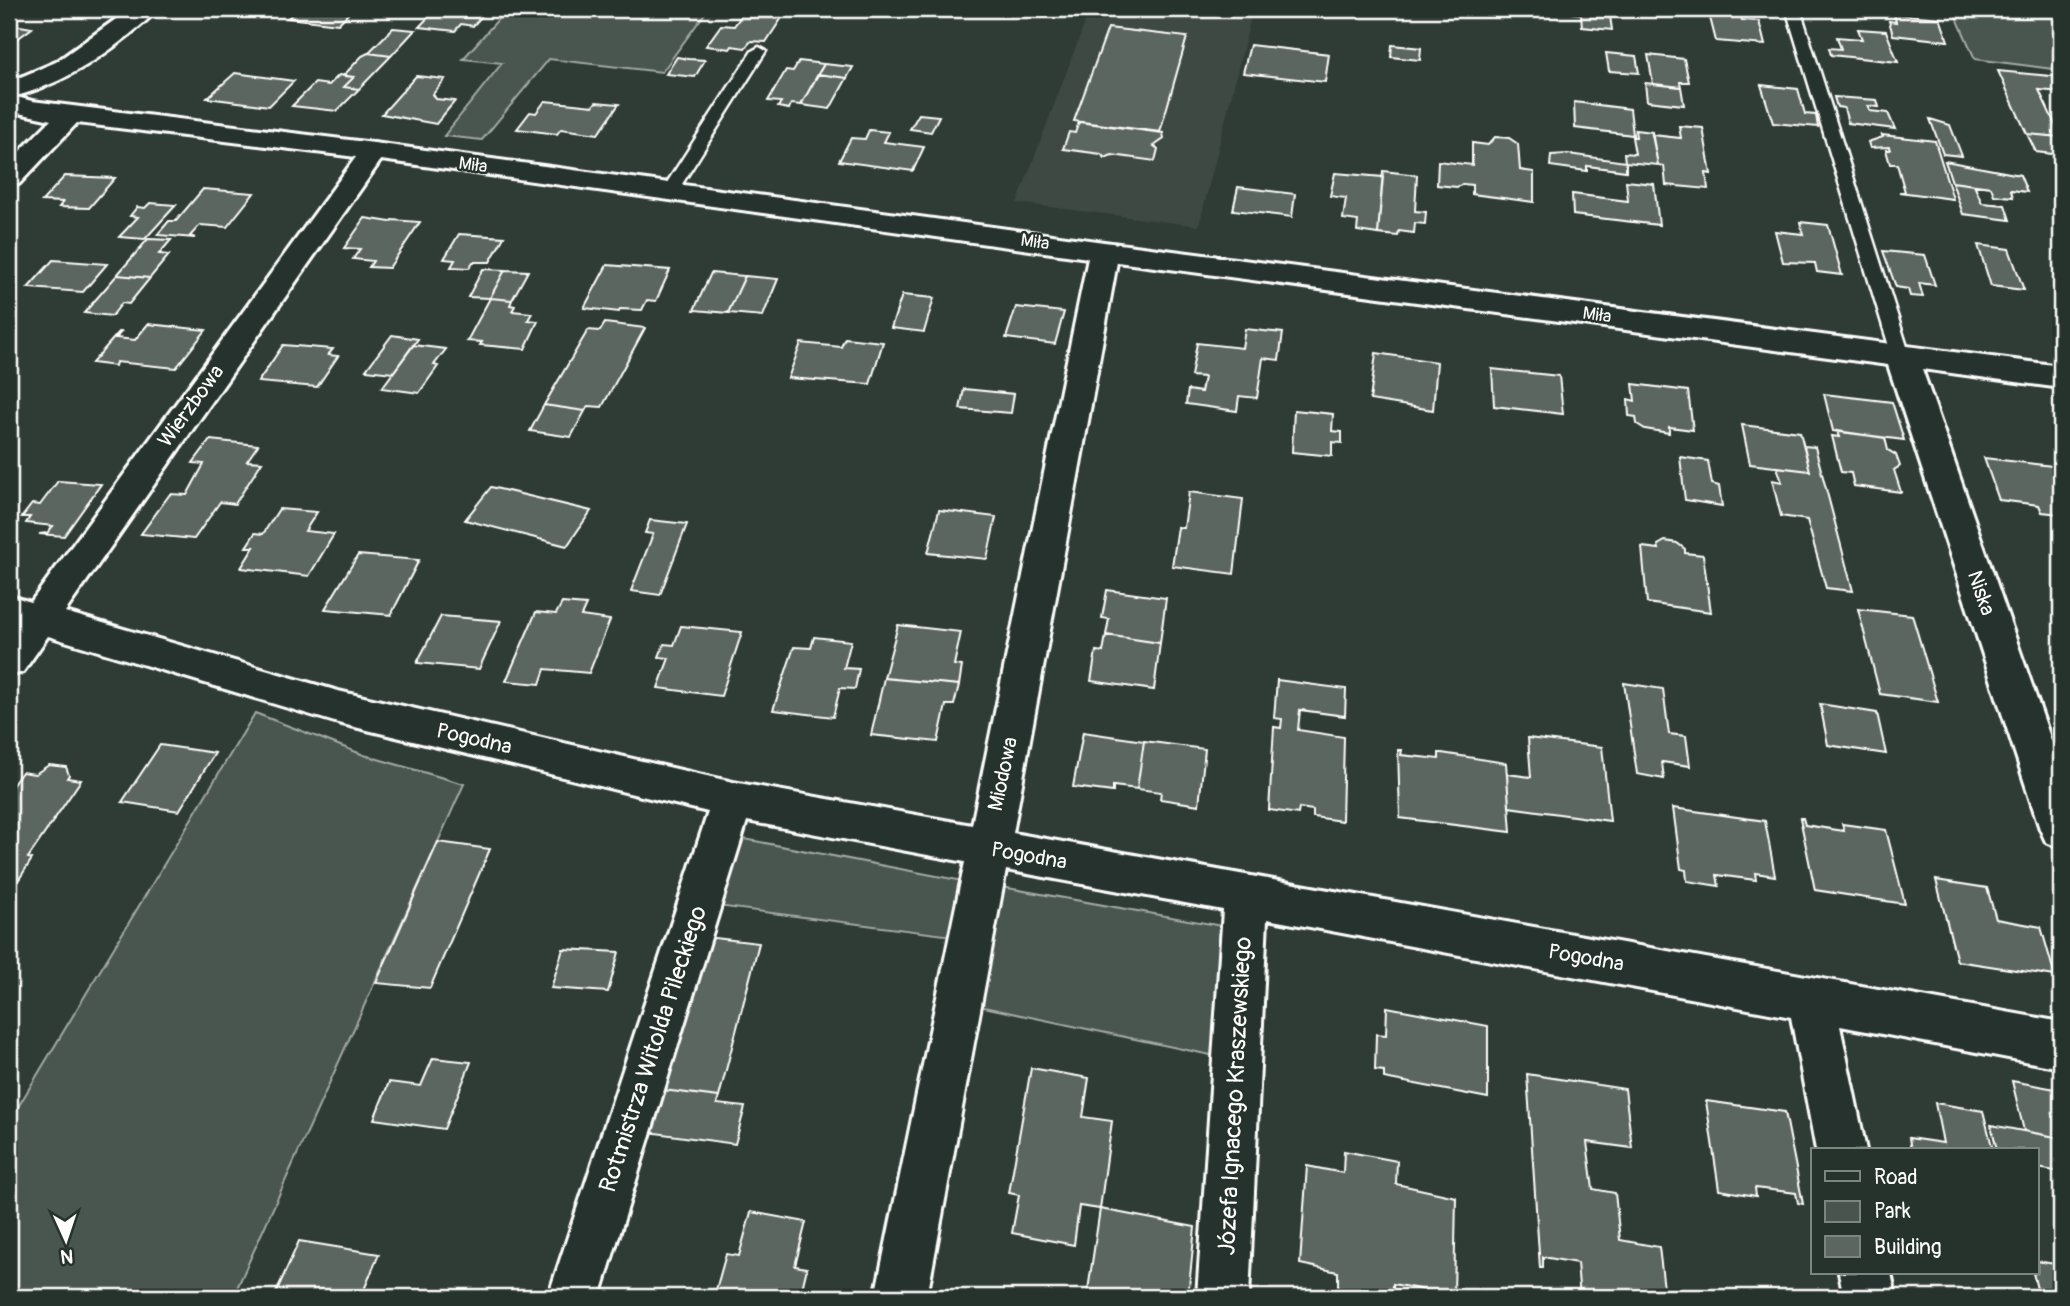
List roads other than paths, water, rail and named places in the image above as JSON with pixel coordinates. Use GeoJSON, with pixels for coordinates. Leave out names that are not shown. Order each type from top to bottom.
{"type":"FeatureCollection","features":[{"type":"Feature","properties":{"kind":"street"},"geometry":{"type":"LineString","coordinates":[[9,90],[68,68],[86,57],[145,9]]}},
{"type":"Feature","properties":{"kind":"street","name":"Miła"},"geometry":{"type":"LineString","coordinates":[[9,103],[29,109],[374,151],[1104,251],[2061,377]]}},
{"type":"Feature","properties":{"kind":"street"},"geometry":{"type":"LineString","coordinates":[[9,178],[71,114]]}},
{"type":"Feature","properties":{"kind":"street","name":"Wierzbowa"},"geometry":{"type":"LineString","coordinates":[[9,662],[24,614],[374,151]]}},
{"type":"Feature","properties":{"kind":"street","name":"Miodowa"},"geometry":{"type":"LineString","coordinates":[[901,1297],[987,849],[1048,560],[1104,251]]}},
{"type":"Feature","properties":{"kind":"street","name":"Niska"},"geometry":{"type":"LineString","coordinates":[[1901,356],[2061,829]]}},
{"type":"Feature","properties":{"kind":"street","name":"Pogodna"},"geometry":{"type":"LineString","coordinates":[[24,614],[338,707],[733,800],[987,849],[2061,1045]]}},
{"type":"Feature","properties":{"kind":"street","name":"Rotmistrza Witolda Pileckiego"},"geometry":{"type":"LineString","coordinates":[[574,1297],[733,800]]}},
{"type":"Feature","properties":{"kind":"street","name":"Józefa Ignacego Kraszewskiego"},"geometry":{"type":"LineString","coordinates":[[1223,1297],[1246,896]]}},
{"type":"Feature","properties":{"kind":"street"},"geometry":{"type":"LineString","coordinates":[[1811,1000],[1841,1148]]}},
{"type":"Feature","properties":{"kind":"street"},"geometry":{"type":"LineString","coordinates":[[1865,1274],[1870,1297]]}},
{"type":"Feature","properties":{"kind":"lane"},"geometry":{"type":"LineString","coordinates":[[1793,9],[1901,356]]}},
{"type":"Feature","properties":{"kind":"lane"},"geometry":{"type":"LineString","coordinates":[[669,192],[760,51]]}}]}
